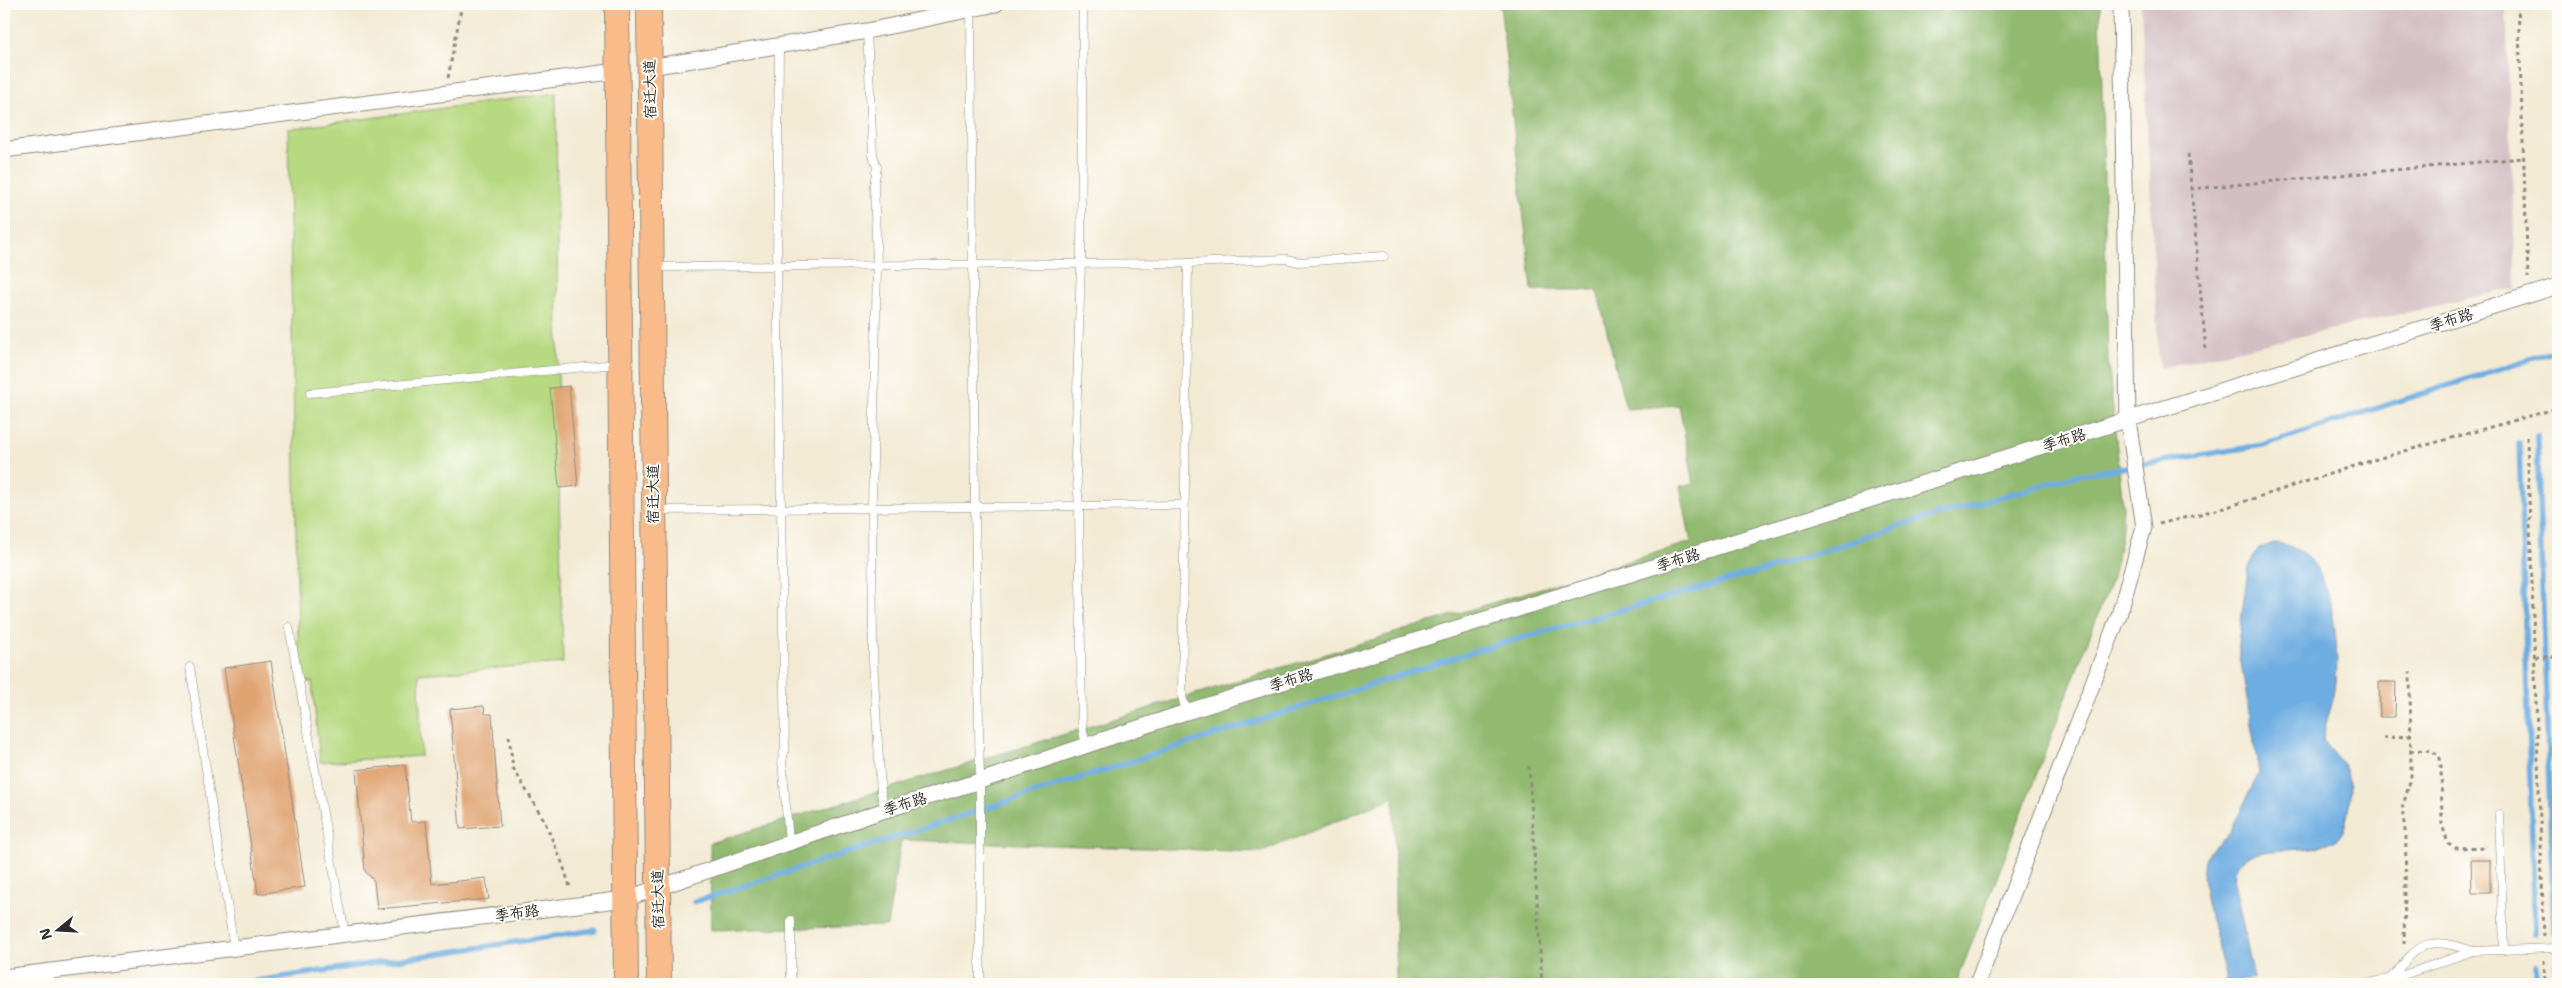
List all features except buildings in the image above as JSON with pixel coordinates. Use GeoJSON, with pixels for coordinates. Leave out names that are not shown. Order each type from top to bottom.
{"type":"FeatureCollection","features":[{"type":"Feature","properties":{"kind":"main road","name":"宿迁大道"},"geometry":{"type":"LineString","coordinates":[[617,4],[626,984]]}},
{"type":"Feature","properties":{"kind":"main road","name":"宿迁大道"},"geometry":{"type":"LineString","coordinates":[[649,4],[659,984]]}},
{"type":"Feature","properties":{"kind":"street"},"geometry":{"type":"LineString","coordinates":[[650,67],[867,31],[996,4]]}},
{"type":"Feature","properties":{"kind":"street"},"geometry":{"type":"LineString","coordinates":[[1977,984],[2119,615],[2144,527],[2128,420],[2121,4]]}},
{"type":"Feature","properties":{"kind":"street"},"geometry":{"type":"LineString","coordinates":[[4,150],[618,71]]}},
{"type":"Feature","properties":{"kind":"street","name":"季布路"},"geometry":{"type":"LineString","coordinates":[[4,977],[625,899],[789,842],[1186,712],[2558,286]]}},
{"type":"Feature","properties":{"kind":"lane"},"geometry":{"type":"LineString","coordinates":[[1083,4],[1081,262],[1074,459],[1079,505],[1082,725],[1086,746]]}},
{"type":"Feature","properties":{"kind":"lane"},"geometry":{"type":"LineString","coordinates":[[971,8],[975,508],[980,781],[980,984]]}},
{"type":"Feature","properties":{"kind":"lane"},"geometry":{"type":"LineString","coordinates":[[867,31],[874,155],[878,167],[874,185],[877,264],[872,508],[873,661],[881,793],[886,810]]}},
{"type":"Feature","properties":{"kind":"lane"},"geometry":{"type":"LineString","coordinates":[[779,46],[777,268],[785,748],[782,761],[789,842]]}},
{"type":"Feature","properties":{"kind":"lane"},"geometry":{"type":"LineString","coordinates":[[652,267],[777,268],[877,264],[1188,263],[1286,259],[1299,262],[1384,256]]}},
{"type":"Feature","properties":{"kind":"lane"},"geometry":{"type":"LineString","coordinates":[[1186,712],[1182,696],[1188,263]]}},
{"type":"Feature","properties":{"kind":"lane"},"geometry":{"type":"LineString","coordinates":[[310,393],[621,364]]}},
{"type":"Feature","properties":{"kind":"lane"},"geometry":{"type":"LineString","coordinates":[[653,510],[1184,505]]}},
{"type":"Feature","properties":{"kind":"lane"},"geometry":{"type":"LineString","coordinates":[[289,627],[344,934]]}},
{"type":"Feature","properties":{"kind":"lane"},"geometry":{"type":"LineString","coordinates":[[190,667],[234,948]]}},
{"type":"Feature","properties":{"kind":"lane"},"geometry":{"type":"LineString","coordinates":[[2499,814],[2504,950]]}},
{"type":"Feature","properties":{"kind":"lane"},"geometry":{"type":"LineString","coordinates":[[791,920],[791,984]]}},
{"type":"Feature","properties":{"kind":"lane"},"geometry":{"type":"LineString","coordinates":[[2390,978],[2420,947],[2429,943],[2441,942],[2473,952]]}},
{"type":"Feature","properties":{"kind":"lane"},"geometry":{"type":"LineString","coordinates":[[2361,984],[2390,978],[2473,952],[2558,948]]}},
{"type":"Feature","properties":{"kind":"path"},"geometry":{"type":"LineString","coordinates":[[445,93],[462,4]]}},
{"type":"Feature","properties":{"kind":"path"},"geometry":{"type":"LineString","coordinates":[[2518,4],[2528,296]]}},
{"type":"Feature","properties":{"kind":"path"},"geometry":{"type":"LineString","coordinates":[[2188,154],[2206,351]]}},
{"type":"Feature","properties":{"kind":"path"},"geometry":{"type":"LineString","coordinates":[[2190,189],[2523,158]]}},
{"type":"Feature","properties":{"kind":"path"},"geometry":{"type":"LineString","coordinates":[[2144,527],[2224,508],[2370,461],[2558,408]]}},
{"type":"Feature","properties":{"kind":"path"},"geometry":{"type":"LineString","coordinates":[[2527,437],[2536,657],[2545,984]]}},
{"type":"Feature","properties":{"kind":"path"},"geometry":{"type":"LineString","coordinates":[[2536,657],[2558,656]]}},
{"type":"Feature","properties":{"kind":"path"},"geometry":{"type":"LineString","coordinates":[[2404,962],[2406,837],[2402,809],[2411,778],[2410,672]]}},
{"type":"Feature","properties":{"kind":"path"},"geometry":{"type":"LineString","coordinates":[[509,736],[512,768],[544,820],[563,864],[575,906]]}},
{"type":"Feature","properties":{"kind":"path"},"geometry":{"type":"LineString","coordinates":[[2382,738],[2410,736]]}},
{"type":"Feature","properties":{"kind":"path"},"geometry":{"type":"LineString","coordinates":[[2410,751],[2429,750],[2439,755],[2441,762],[2442,824],[2448,844],[2455,848],[2500,846]]}},
{"type":"Feature","properties":{"kind":"path"},"geometry":{"type":"LineString","coordinates":[[1529,766],[1542,984]]}},
{"type":"Feature","properties":{"kind":"shaded area"},"geometry":{"type":"Polygon","coordinates":[[[2141,4],[2506,4],[2516,288],[2159,368],[2141,4]]]}},
{"type":"Feature","properties":{"kind":"green space"},"geometry":{"type":"Polygon","coordinates":[[[1500,4],[2100,4],[2108,360],[2123,507],[2121,538],[2114,573],[1956,984],[1396,984],[1394,797],[1262,852],[901,840],[887,926],[711,930],[710,843],[1691,542],[1680,486],[1694,484],[1679,405],[1626,409],[1597,290],[1532,290],[1500,4]]]}},
{"type":"Feature","properties":{"kind":"green space"},"geometry":{"type":"Polygon","coordinates":[[[556,93],[559,488],[563,663],[419,674],[421,756],[320,762],[312,682],[299,682],[288,129],[556,93]]]}},
{"type":"Feature","properties":{"kind":"water"},"geometry":{"type":"Polygon","coordinates":[[[2277,543],[2287,545],[2310,559],[2320,574],[2326,588],[2334,619],[2337,667],[2335,688],[2323,740],[2342,762],[2346,770],[2350,785],[2350,801],[2345,826],[2342,834],[2337,839],[2316,847],[2260,853],[2249,856],[2239,863],[2234,882],[2254,978],[2227,984],[2206,899],[2203,877],[2205,859],[2210,850],[2230,833],[2259,773],[2238,644],[2248,570],[2253,557],[2258,549],[2277,543]]]}},
{"type":"Feature","properties":{"kind":"waterway"},"geometry":{"type":"LineString","coordinates":[[694,902],[1479,650],[1772,568],[1902,525],[2078,475],[2263,445],[2558,350]]}},
{"type":"Feature","properties":{"kind":"waterway"},"geometry":{"type":"LineString","coordinates":[[2537,436],[2554,932]]}},
{"type":"Feature","properties":{"kind":"waterway"},"geometry":{"type":"LineString","coordinates":[[2519,443],[2535,933]]}},
{"type":"Feature","properties":{"kind":"waterway"},"geometry":{"type":"LineString","coordinates":[[236,984],[595,930]]}},
{"type":"Feature","properties":{"kind":"waterway"},"geometry":{"type":"LineString","coordinates":[[2555,964],[2556,984]]}},
{"type":"Feature","properties":{"kind":"waterway"},"geometry":{"type":"LineString","coordinates":[[2536,965],[2536,984]]}}]}
